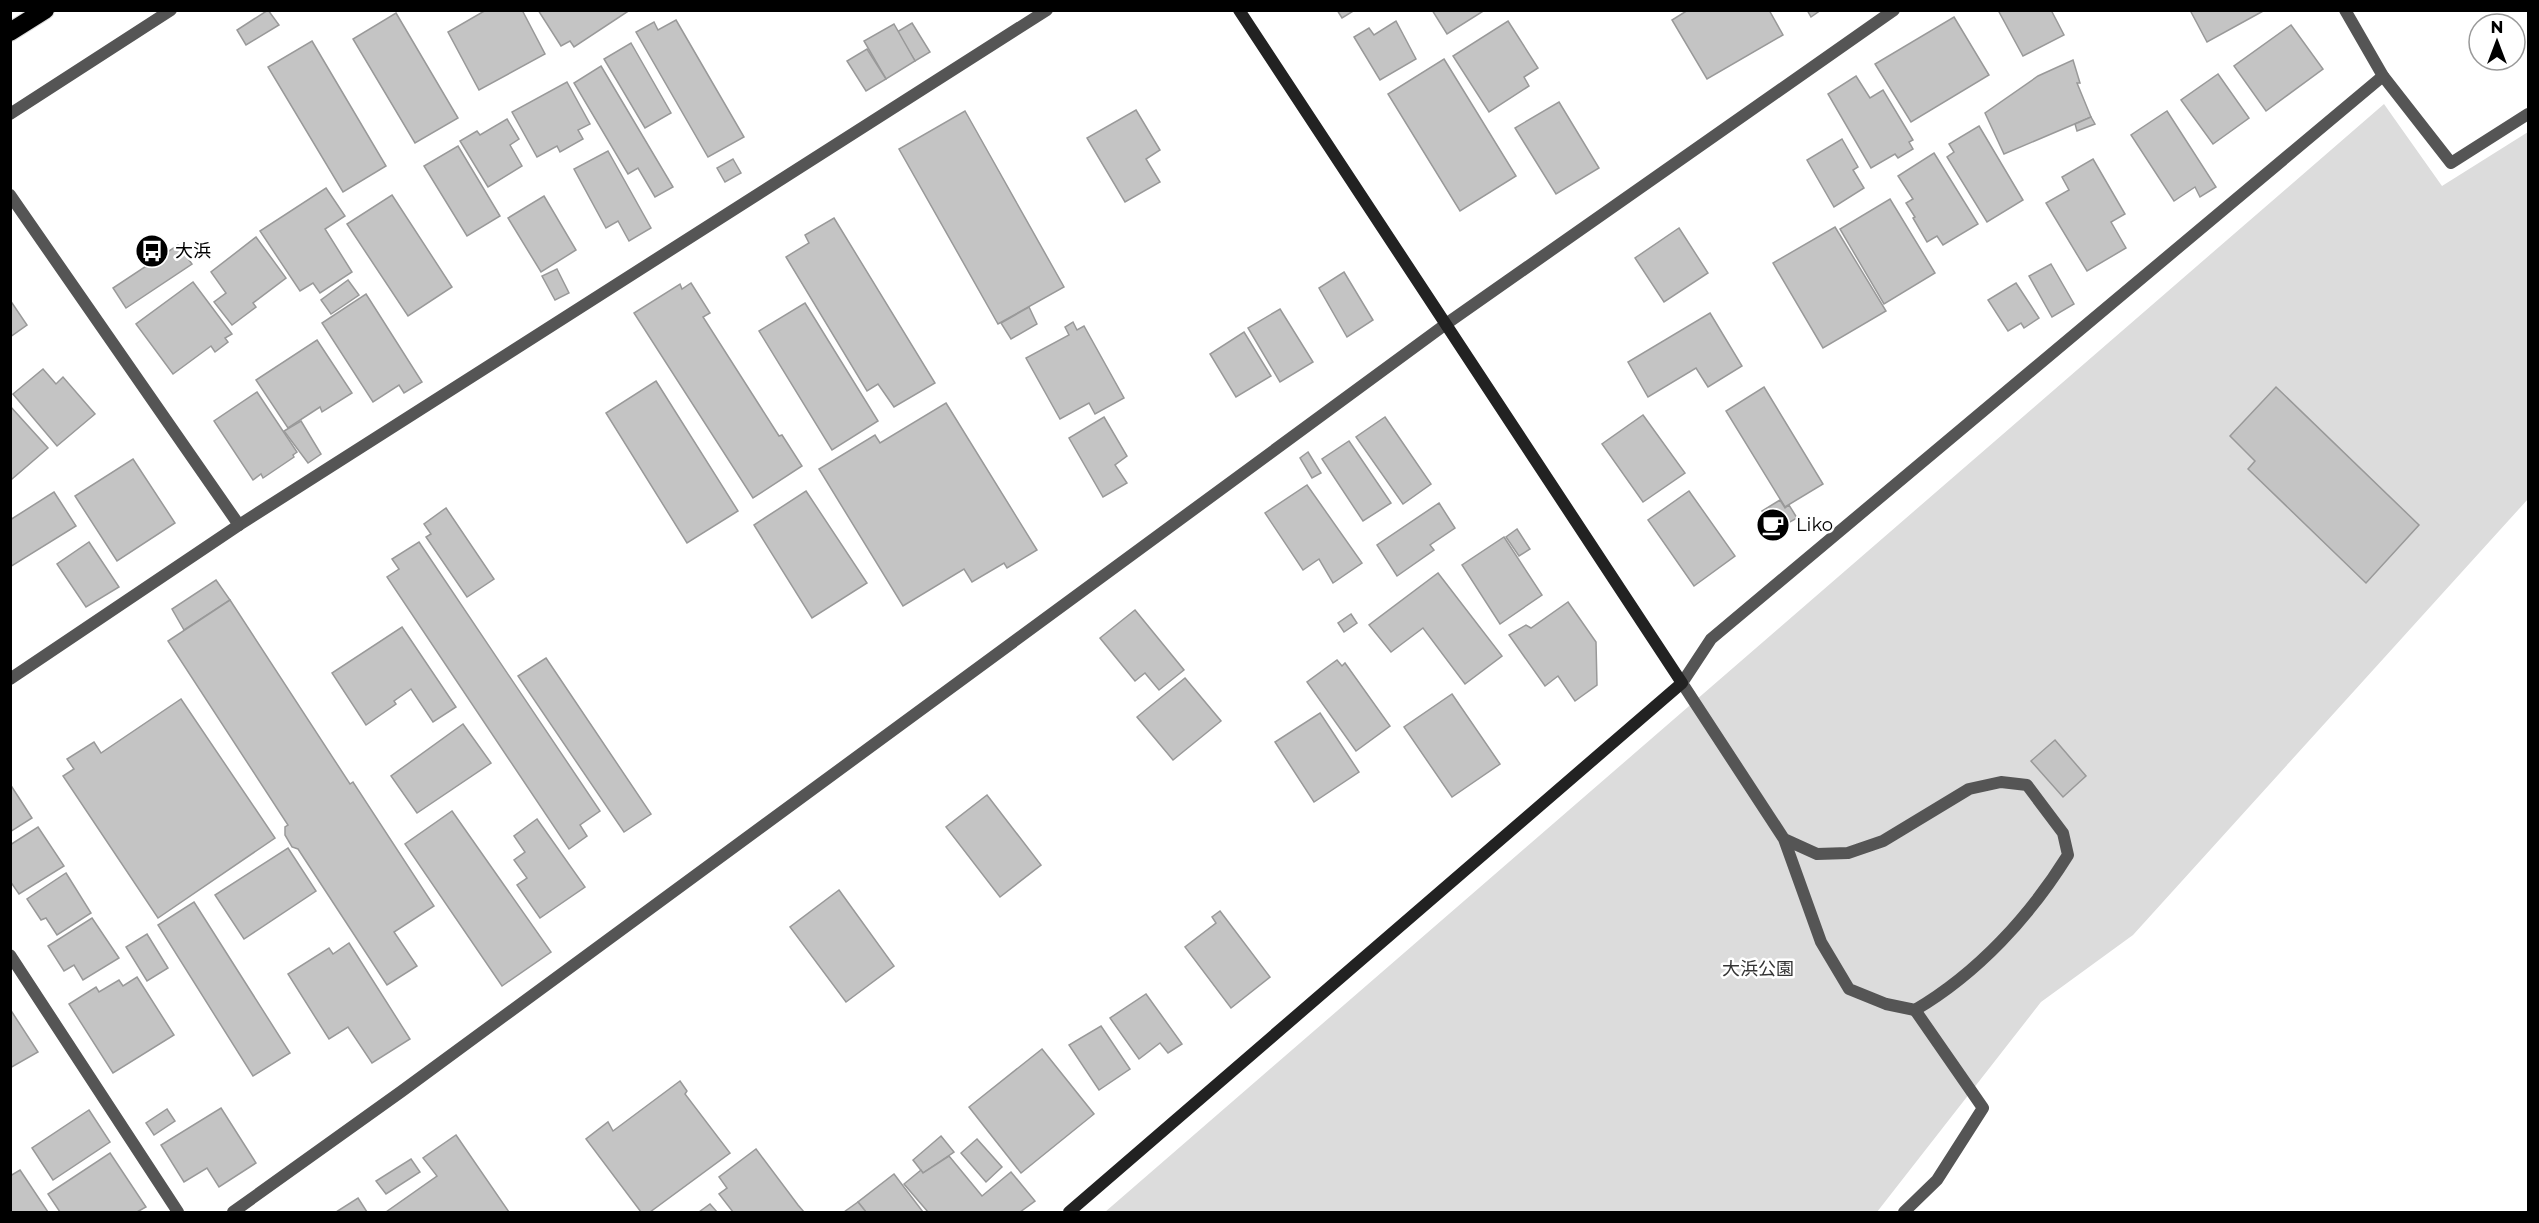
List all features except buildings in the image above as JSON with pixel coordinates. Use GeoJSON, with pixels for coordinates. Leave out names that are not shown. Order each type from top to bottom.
{"type":"FeatureCollection","features":[{"type":"Feature","properties":{"kind":"highway"},"geometry":{"type":"LineString","coordinates":[[10,32],[45,10]]}},
{"type":"Feature","properties":{"kind":"street"},"geometry":{"type":"LineString","coordinates":[[10,114],[171,10]]}},
{"type":"Feature","properties":{"kind":"street"},"geometry":{"type":"LineString","coordinates":[[10,678],[239,525],[1047,10]]}},
{"type":"Feature","properties":{"kind":"street"},"geometry":{"type":"LineString","coordinates":[[1239,10],[1784,839],[1821,942],[1849,989],[1886,1004],[1915,1010],[1946,991],[2005,937],[2049,886],[2068,855],[2063,833],[2027,785],[2001,782],[1969,789],[1882,841],[1848,853],[1817,854],[1784,839]]}},
{"type":"Feature","properties":{"kind":"street"},"geometry":{"type":"LineString","coordinates":[[233,1212],[412,1084],[1446,324],[1894,10]]}},
{"type":"Feature","properties":{"kind":"street"},"geometry":{"type":"LineString","coordinates":[[2345,10],[2383,76],[2451,163],[2529,114]]}},
{"type":"Feature","properties":{"kind":"street"},"geometry":{"type":"LineString","coordinates":[[1069,1212],[1682,683],[1711,639],[2383,76]]}},
{"type":"Feature","properties":{"kind":"street"},"geometry":{"type":"LineString","coordinates":[[10,195],[239,525]]}},
{"type":"Feature","properties":{"kind":"street"},"geometry":{"type":"LineString","coordinates":[[10,955],[178,1212]]}},
{"type":"Feature","properties":{"kind":"street"},"geometry":{"type":"LineString","coordinates":[[1904,1212],[1937,1180],[1983,1108],[1915,1010]]}},
{"type":"Feature","properties":{"kind":"green space","name":"大浜公園"},"geometry":{"type":"Polygon","coordinates":[[[2384,104],[2442,186],[2528,132],[2528,499],[2133,935],[2041,1002],[1877,1212],[1105,1212],[2384,104]]]}},
{"type":"Feature","properties":{"kind":"place","name":"大浜"},"geometry":{"type":"Point","coordinates":[152,251]}},
{"type":"Feature","properties":{"kind":"place","name":"Liko"},"geometry":{"type":"Point","coordinates":[1773,525]}}]}
